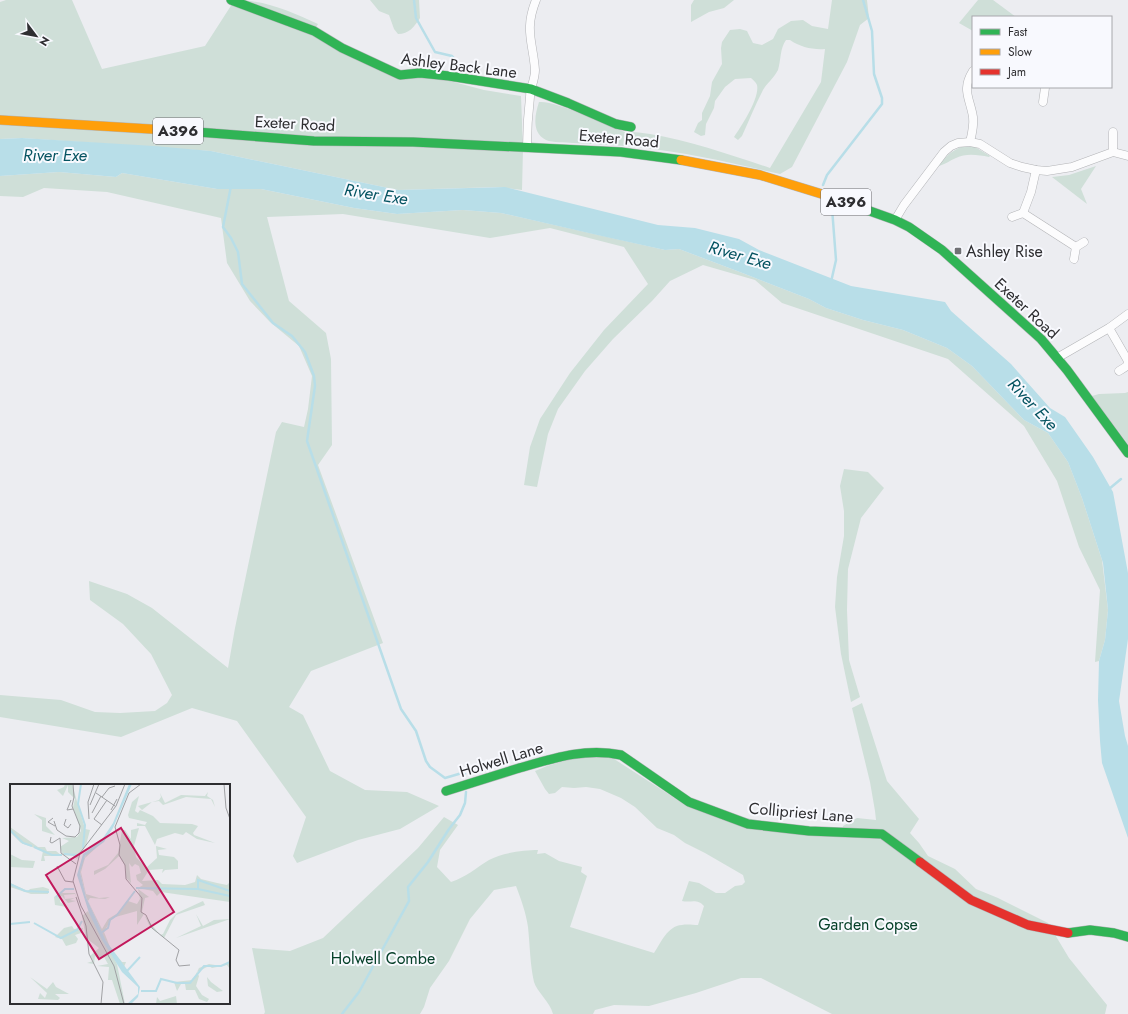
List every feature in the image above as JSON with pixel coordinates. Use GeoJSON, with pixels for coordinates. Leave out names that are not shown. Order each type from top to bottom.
{"type":"FeatureCollection","features":[{"type":"Feature","properties":{"kind":"main road","name":"Ashley Back Lane"},"geometry":{"type":"LineString","coordinates":[[231,0],[314,31],[342,48],[400,75],[420,73],[449,76],[531,89]]}},
{"type":"Feature","properties":{"kind":"main road","name":"Exeter Road"},"geometry":{"type":"LineString","coordinates":[[531,89],[616,124],[631,127]]}},
{"type":"Feature","properties":{"kind":"main road","name":"Exeter Road"},"geometry":{"type":"LineString","coordinates":[[0,120],[314,141],[412,142],[622,152],[690,161],[733,169],[789,184],[895,220],[909,227],[942,250],[1041,339],[1067,370],[1128,453]]}},
{"type":"Feature","properties":{"kind":"main road","name":"Collipriest Lane"},"geometry":{"type":"LineString","coordinates":[[564,756],[594,752],[610,752],[621,755],[689,802],[748,824],[809,831],[882,834],[971,900],[1028,925],[1068,933],[1090,930],[1114,933],[1128,937]]}},
{"type":"Feature","properties":{"kind":"main road","name":"Holwell Lane"},"geometry":{"type":"LineString","coordinates":[[446,791],[564,756]]}},
{"type":"Feature","properties":{"kind":"street"},"geometry":{"type":"LineString","coordinates":[[526,147],[530,95],[534,82],[535,70],[529,32],[530,17],[536,0]]}},
{"type":"Feature","properties":{"kind":"street"},"geometry":{"type":"LineString","coordinates":[[970,142],[973,131],[973,117],[966,84],[972,73]]}},
{"type":"Feature","properties":{"kind":"street"},"geometry":{"type":"LineString","coordinates":[[1043,102],[1046,88]]}},
{"type":"Feature","properties":{"kind":"street"},"geometry":{"type":"LineString","coordinates":[[1113,132],[1113,152]]}},
{"type":"Feature","properties":{"kind":"street"},"geometry":{"type":"LineString","coordinates":[[895,220],[904,205],[944,152],[951,146],[958,143],[970,142],[984,147],[1010,163],[1036,170],[1060,170],[1113,152],[1128,156]]}},
{"type":"Feature","properties":{"kind":"street"},"geometry":{"type":"LineString","coordinates":[[1024,213],[1036,170]]}},
{"type":"Feature","properties":{"kind":"street"},"geometry":{"type":"LineString","coordinates":[[1012,217],[1024,213]]}},
{"type":"Feature","properties":{"kind":"street"},"geometry":{"type":"LineString","coordinates":[[1024,213],[1076,247]]}},
{"type":"Feature","properties":{"kind":"street"},"geometry":{"type":"LineString","coordinates":[[1074,259],[1076,247],[1084,242]]}},
{"type":"Feature","properties":{"kind":"street"},"geometry":{"type":"LineString","coordinates":[[1057,358],[1109,328],[1128,314]]}},
{"type":"Feature","properties":{"kind":"street"},"geometry":{"type":"LineString","coordinates":[[1109,328],[1128,361],[1127,366],[1119,371]]}},
{"type":"Feature","properties":{"kind":"green space"},"geometry":{"type":"Polygon","coordinates":[[[6,0],[72,0],[102,69],[205,46],[235,0],[268,4],[318,24],[314,31],[400,75],[420,73],[484,90],[521,96],[523,149],[522,190],[498,187],[398,190],[211,151],[22,138],[0,139],[0,2],[6,0]]]}},
{"type":"Feature","properties":{"kind":"green space"},"geometry":{"type":"Polygon","coordinates":[[[370,0],[419,0],[420,18],[411,29],[405,33],[398,34],[394,29],[389,15],[379,11],[370,0]]]}},
{"type":"Feature","properties":{"kind":"green space"},"geometry":{"type":"Polygon","coordinates":[[[694,0],[734,0],[724,8],[709,12],[691,22],[691,5],[694,0]]]}},
{"type":"Feature","properties":{"kind":"green space"},"geometry":{"type":"Polygon","coordinates":[[[832,0],[867,0],[869,18],[860,25],[847,62],[792,167],[780,174],[708,158],[655,149],[552,142],[541,137],[538,133],[535,123],[539,102],[547,102],[569,109],[628,133],[642,133],[681,140],[770,168],[821,82],[825,49],[807,48],[790,40],[786,40],[782,50],[778,70],[763,90],[742,136],[738,140],[734,137],[753,105],[756,97],[757,84],[751,78],[735,79],[725,87],[715,101],[714,108],[706,124],[705,135],[701,136],[694,132],[698,123],[702,120],[702,113],[710,96],[712,82],[722,64],[722,42],[730,30],[740,29],[747,31],[753,43],[762,45],[773,39],[778,29],[791,21],[803,20],[812,26],[828,29],[832,0]]]}},
{"type":"Feature","properties":{"kind":"green space"},"geometry":{"type":"Polygon","coordinates":[[[978,0],[993,0],[1015,16],[972,16],[972,30],[959,23],[978,0]]]}},
{"type":"Feature","properties":{"kind":"green space"},"geometry":{"type":"Polygon","coordinates":[[[964,146],[975,147],[990,156],[964,155],[938,166],[956,149],[964,146]]]}},
{"type":"Feature","properties":{"kind":"green space"},"geometry":{"type":"Polygon","coordinates":[[[1096,166],[1081,189],[1087,204],[1052,177],[1069,175],[1096,166]]]}},
{"type":"Feature","properties":{"kind":"green space"},"geometry":{"type":"Polygon","coordinates":[[[59,172],[116,177],[122,173],[217,189],[261,189],[354,208],[397,214],[463,210],[501,213],[665,250],[679,249],[809,299],[826,308],[863,320],[903,330],[947,348],[972,366],[1024,420],[1048,433],[1068,462],[1082,498],[1102,560],[1108,610],[1105,640],[1099,661],[1095,662],[1100,590],[1079,547],[1057,481],[1024,426],[948,359],[782,303],[755,280],[703,265],[670,281],[613,339],[585,371],[558,409],[548,434],[537,487],[524,485],[530,447],[540,419],[570,373],[604,330],[648,284],[624,247],[550,228],[490,238],[343,214],[267,217],[289,301],[326,333],[331,359],[332,445],[318,465],[383,643],[311,671],[289,707],[303,715],[330,771],[365,790],[407,792],[439,806],[400,829],[358,840],[297,863],[293,856],[306,817],[237,721],[192,708],[121,737],[0,717],[0,695],[61,700],[95,712],[120,713],[155,711],[167,703],[172,695],[151,654],[123,624],[90,600],[89,581],[127,594],[152,608],[228,668],[276,432],[282,422],[304,427],[312,376],[299,346],[270,322],[250,301],[227,263],[221,218],[107,192],[44,188],[23,197],[0,196],[0,176],[59,172]]]}},
{"type":"Feature","properties":{"kind":"green space"},"geometry":{"type":"Polygon","coordinates":[[[1128,392],[1128,444],[1092,396],[1099,394],[1128,392]]]}},
{"type":"Feature","properties":{"kind":"green space"},"geometry":{"type":"Polygon","coordinates":[[[844,469],[868,472],[884,488],[861,518],[848,569],[847,610],[849,660],[860,697],[851,702],[841,654],[835,607],[837,577],[844,536],[844,511],[840,486],[844,469]]]}},
{"type":"Feature","properties":{"kind":"green space","name":"Garden Copse"},"geometry":{"type":"Polygon","coordinates":[[[862,703],[887,781],[919,819],[910,833],[928,856],[955,869],[976,889],[998,898],[1048,923],[1069,958],[1107,1005],[1105,1014],[832,1014],[761,978],[741,978],[696,993],[649,1006],[614,1005],[595,1010],[593,1014],[553,1014],[534,982],[527,922],[516,886],[494,890],[470,919],[449,961],[430,988],[424,1007],[420,1014],[264,1014],[265,1012],[252,948],[290,951],[323,938],[418,848],[444,817],[458,825],[440,850],[437,867],[451,882],[500,855],[513,852],[538,850],[537,854],[545,853],[559,861],[582,867],[581,872],[587,876],[570,927],[654,953],[672,928],[684,925],[698,925],[704,906],[696,901],[682,901],[689,881],[699,883],[716,893],[725,893],[735,886],[742,885],[745,882],[743,875],[685,843],[674,835],[657,828],[635,807],[621,798],[600,789],[586,787],[562,787],[555,793],[549,794],[535,771],[571,759],[595,756],[611,757],[687,806],[841,837],[843,826],[857,818],[876,820],[870,782],[852,708],[862,703]]]}},
{"type":"Feature","properties":{"kind":"water","name":"River Exe"},"geometry":{"type":"Polygon","coordinates":[[[22,138],[211,151],[398,190],[505,187],[658,225],[695,228],[739,239],[759,250],[851,286],[945,302],[951,311],[1011,364],[1050,408],[1065,417],[1093,457],[1113,492],[1128,573],[1128,639],[1119,701],[1128,746],[1128,838],[1102,763],[1098,700],[1099,661],[1105,640],[1108,610],[1103,563],[1082,498],[1068,462],[1048,433],[1024,420],[972,366],[947,348],[903,330],[863,320],[826,308],[809,299],[679,249],[665,250],[501,213],[463,210],[397,214],[354,208],[261,189],[217,189],[122,173],[116,177],[59,172],[0,176],[0,139],[22,138]]]}},
{"type":"Feature","properties":{"kind":"waterway"},"geometry":{"type":"LineString","coordinates":[[414,0],[416,18],[435,52],[452,56],[462,68]]}},
{"type":"Feature","properties":{"kind":"waterway"},"geometry":{"type":"LineString","coordinates":[[823,185],[827,175],[882,104],[882,98],[874,74],[872,31],[863,0]]}},
{"type":"Feature","properties":{"kind":"waterway"},"geometry":{"type":"LineString","coordinates":[[231,186],[223,227],[231,238],[238,252],[242,284],[273,323],[292,336],[305,352],[314,376],[315,386],[307,441],[401,709],[416,731],[426,761],[430,767],[445,778],[462,773],[465,774]]}},
{"type":"Feature","properties":{"kind":"waterway"},"geometry":{"type":"LineString","coordinates":[[831,282],[836,260],[832,208]]}},
{"type":"Feature","properties":{"kind":"waterway"},"geometry":{"type":"LineString","coordinates":[[1109,489],[1121,479]]}},
{"type":"Feature","properties":{"kind":"waterway"},"geometry":{"type":"LineString","coordinates":[[342,1014],[359,992],[409,901],[408,887],[428,862],[449,829],[460,815],[465,803],[466,792]]}},
{"type":"Feature","properties":{"kind":"traffic: fast"},"geometry":{"type":"LineString","coordinates":[[231,0],[314,31],[342,48],[400,75],[420,73],[449,76],[531,89],[616,124],[631,127]]}},
{"type":"Feature","properties":{"kind":"traffic: fast"},"geometry":{"type":"LineString","coordinates":[[184,131],[314,141],[413,142],[621,152],[681,160]]}},
{"type":"Feature","properties":{"kind":"traffic: fast"},"geometry":{"type":"LineString","coordinates":[[825,195],[895,220],[909,227],[942,250],[1041,339],[1067,370],[1128,453]]}},
{"type":"Feature","properties":{"kind":"traffic: fast"},"geometry":{"type":"LineString","coordinates":[[446,791],[555,758],[581,753],[608,753],[621,755],[689,802],[748,824],[809,831],[882,834],[920,862]]}},
{"type":"Feature","properties":{"kind":"traffic: fast"},"geometry":{"type":"LineString","coordinates":[[1068,933],[1090,930],[1114,933],[1128,937]]}},
{"type":"Feature","properties":{"kind":"traffic: slow"},"geometry":{"type":"LineString","coordinates":[[0,120],[184,131]]}},
{"type":"Feature","properties":{"kind":"traffic: slow"},"geometry":{"type":"LineString","coordinates":[[681,160],[760,175],[825,195]]}},
{"type":"Feature","properties":{"kind":"traffic: jam"},"geometry":{"type":"LineString","coordinates":[[920,862],[971,900],[1028,925],[1068,933]]}},
{"type":"Feature","properties":{"kind":"place","name":"Ashley Rise"},"geometry":{"type":"Point","coordinates":[958,251]}},
{"type":"Feature","properties":{"kind":"park label","name":"Holwell Combe"},"geometry":{"type":"Point","coordinates":[383,958]}}]}
